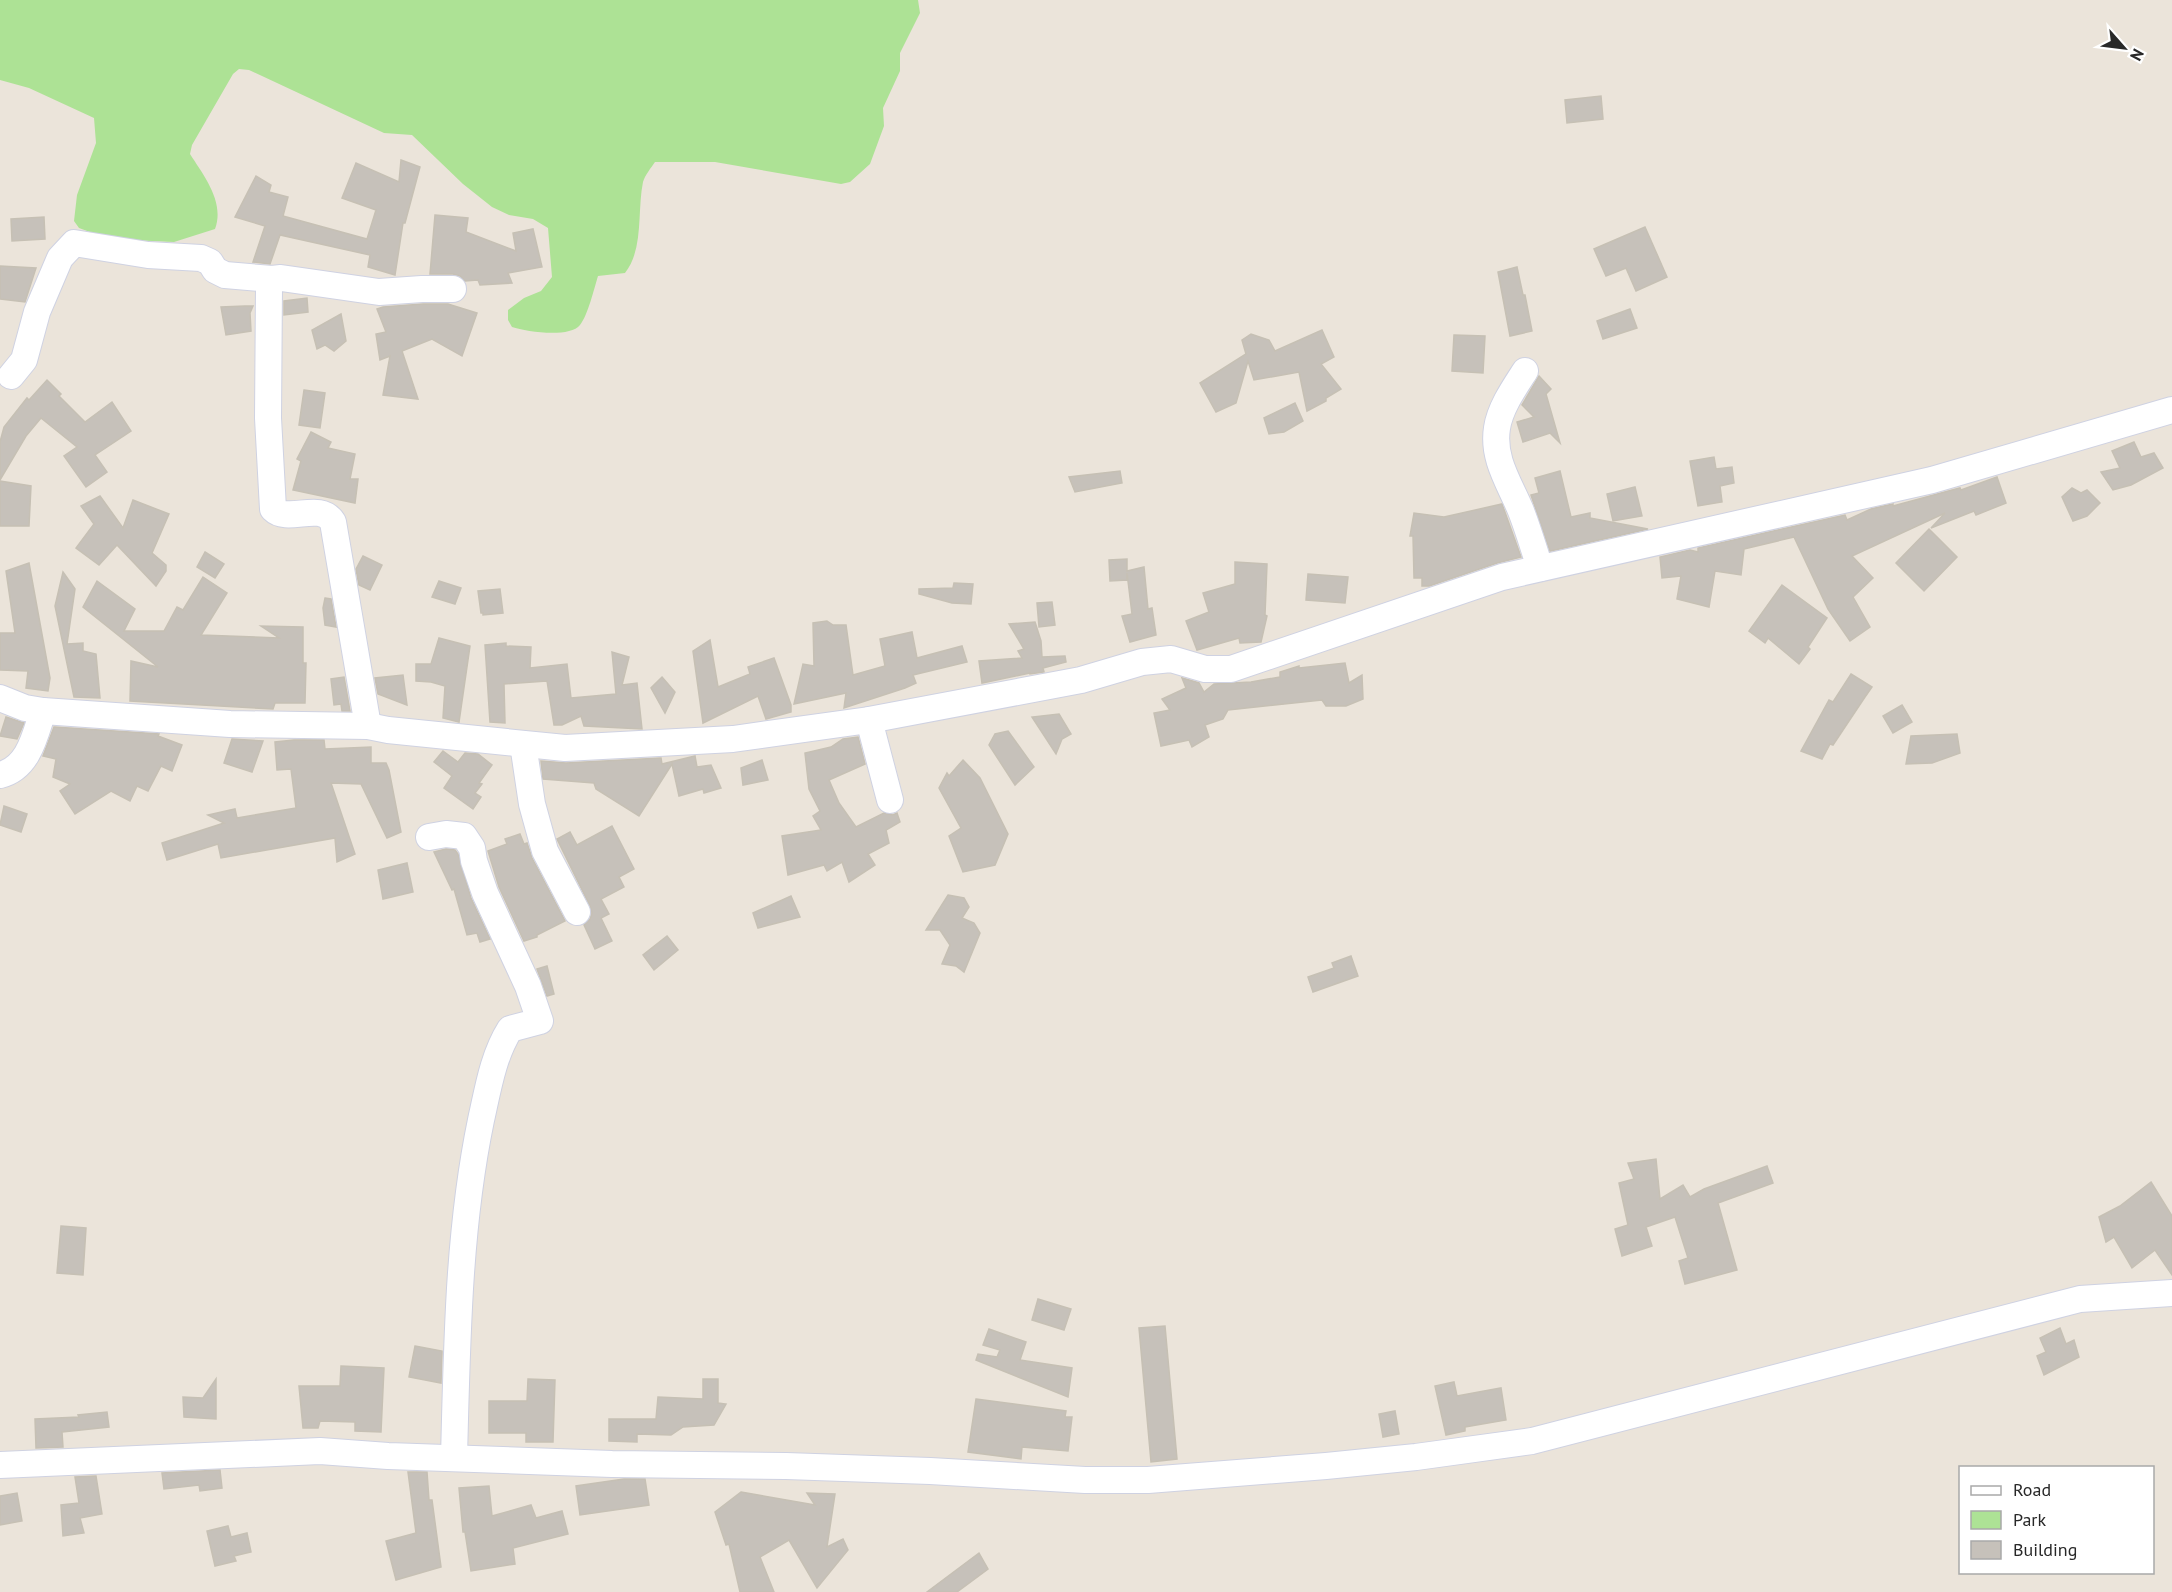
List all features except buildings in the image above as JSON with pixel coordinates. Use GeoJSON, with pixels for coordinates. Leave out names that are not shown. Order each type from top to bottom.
{"type":"FeatureCollection","features":[{"type":"Feature","properties":{"kind":"street"},"geometry":{"type":"LineString","coordinates":[[11,376],[24,360],[38,312],[60,258],[74,243],[148,255],[201,258],[210,262],[218,273],[225,275],[281,278],[379,292],[453,289]]}},
{"type":"Feature","properties":{"kind":"street"},"geometry":{"type":"LineString","coordinates":[[272,279],[269,286],[268,418],[273,509],[279,513],[322,513],[330,517],[333,522],[368,726]]}},
{"type":"Feature","properties":{"kind":"street"},"geometry":{"type":"LineString","coordinates":[[1525,371],[1508,399],[1497,427],[1496,451],[1502,471],[1521,510],[1540,568]]}},
{"type":"Feature","properties":{"kind":"street"},"geometry":{"type":"LineString","coordinates":[[0,698],[25,708],[43,711],[230,724],[368,726],[565,748],[733,739],[869,720],[1081,680],[1142,662],[1171,659],[1205,669],[1231,669],[1503,577],[1932,480],[2172,410]]}},
{"type":"Feature","properties":{"kind":"street"},"geometry":{"type":"LineString","coordinates":[[0,775],[8,773],[21,762],[32,746],[43,711]]}},
{"type":"Feature","properties":{"kind":"street"},"geometry":{"type":"LineString","coordinates":[[869,720],[890,800]]}},
{"type":"Feature","properties":{"kind":"street"},"geometry":{"type":"LineString","coordinates":[[523,744],[532,804],[545,851],[577,912]]}},
{"type":"Feature","properties":{"kind":"street"},"geometry":{"type":"LineString","coordinates":[[429,837],[446,834],[464,837],[472,848],[485,893],[528,986],[540,1021],[510,1029],[500,1045],[488,1084],[474,1154],[464,1228],[454,1458]]}},
{"type":"Feature","properties":{"kind":"street"},"geometry":{"type":"LineString","coordinates":[[0,1465],[320,1451],[612,1464],[897,1469],[1085,1480],[1148,1480],[1326,1466],[1416,1457],[1532,1441],[2080,1299],[2172,1293]]}},
{"type":"Feature","properties":{"kind":"green space"},"geometry":{"type":"Polygon","coordinates":[[[0,0],[918,0],[920,13],[900,53],[900,71],[883,108],[884,126],[870,164],[850,182],[841,184],[715,162],[655,162],[643,182],[635,253],[625,273],[598,276],[588,309],[580,325],[567,332],[548,333],[512,327],[508,320],[508,310],[524,298],[541,291],[552,277],[548,228],[533,219],[509,215],[492,207],[463,184],[412,135],[384,133],[249,70],[239,69],[233,74],[192,145],[190,154],[207,180],[215,199],[217,219],[215,229],[174,242],[109,239],[79,228],[74,221],[77,195],[96,143],[94,118],[29,88],[0,80],[0,0]]]}}]}
